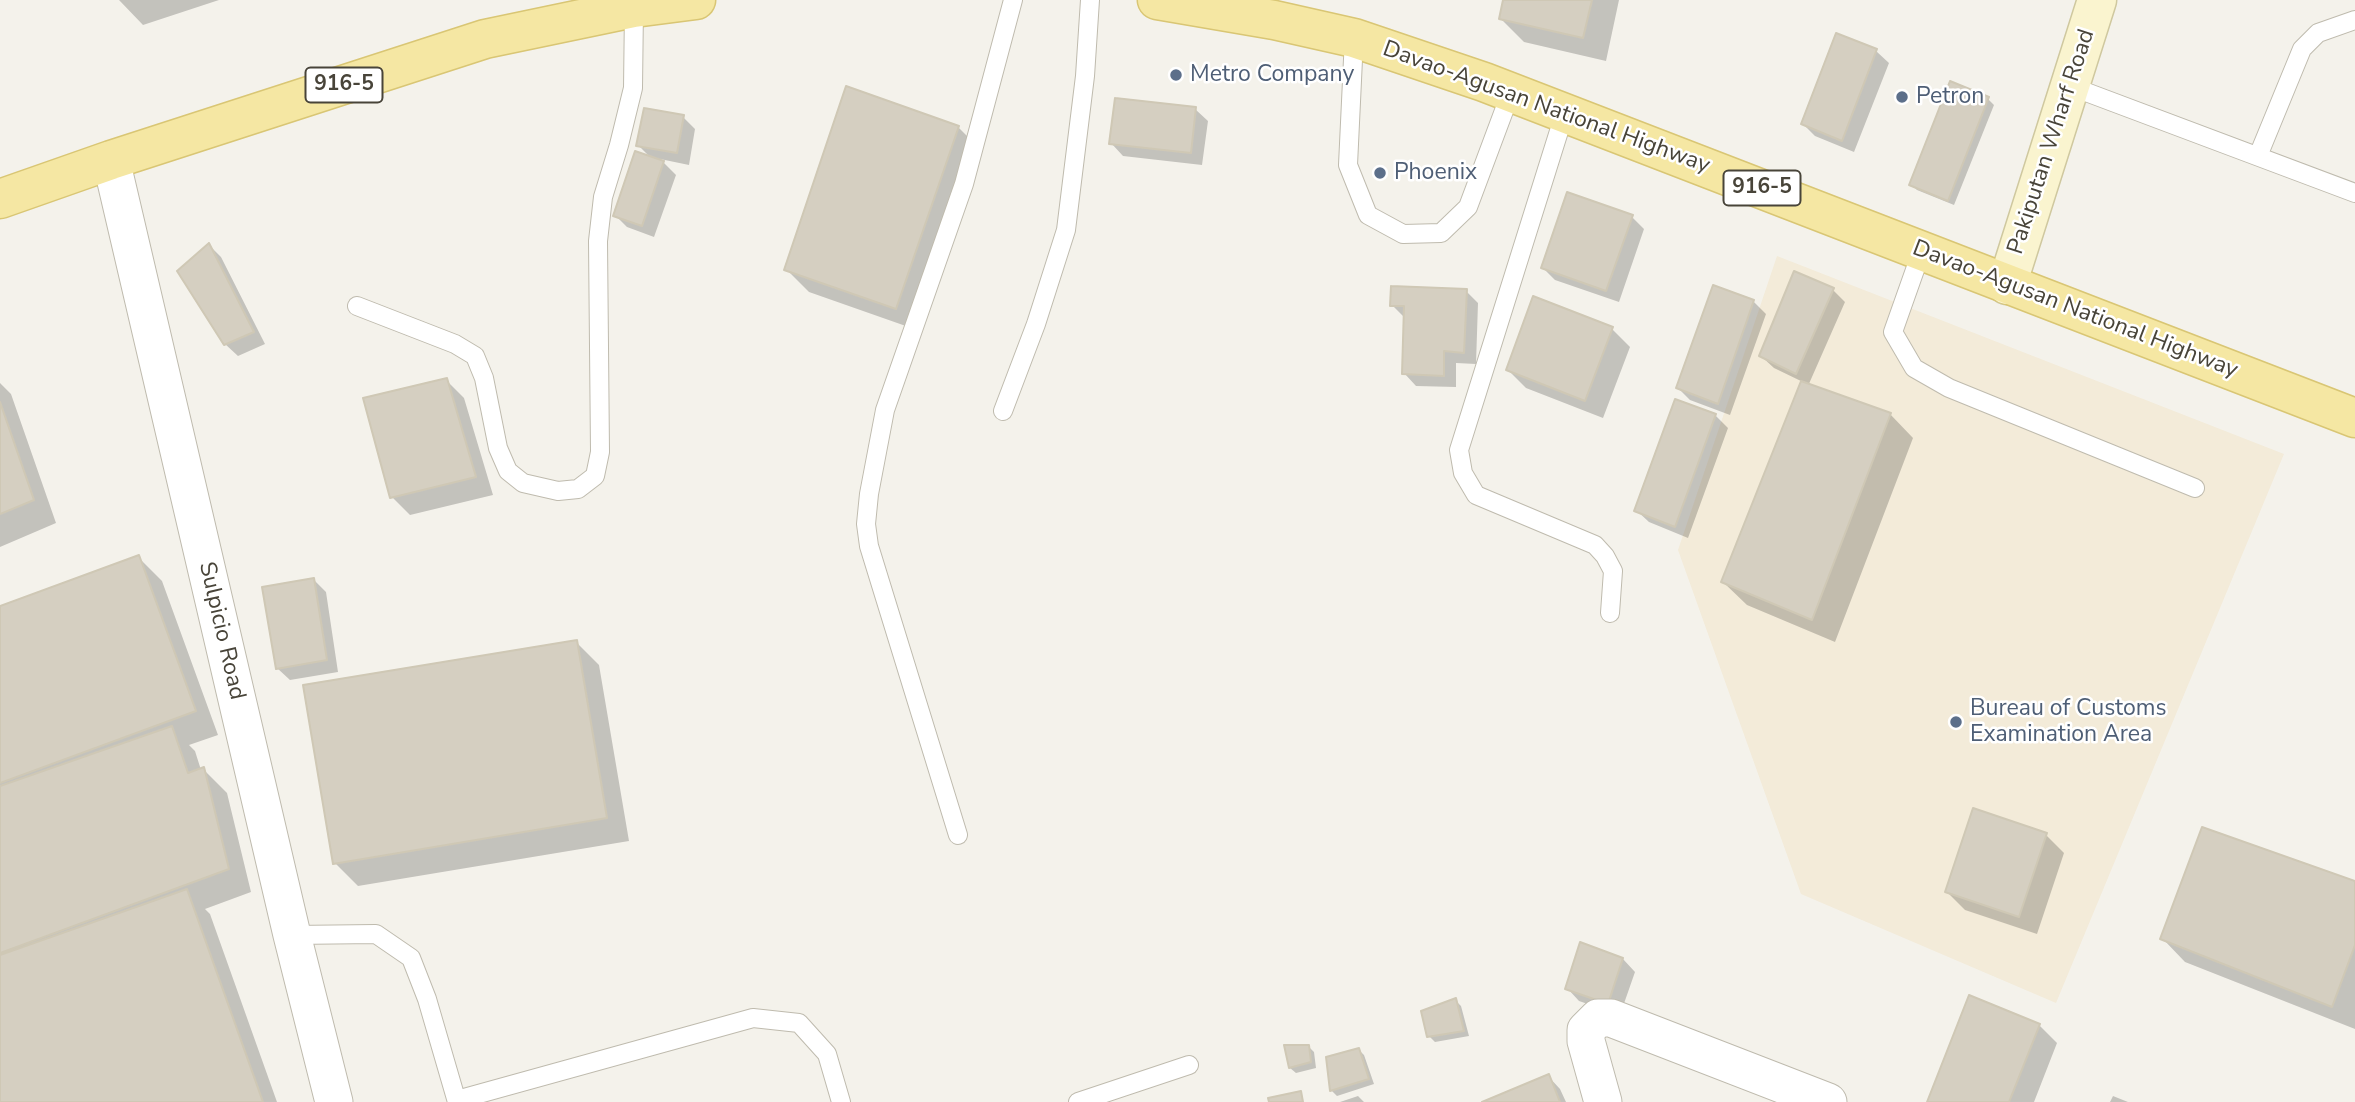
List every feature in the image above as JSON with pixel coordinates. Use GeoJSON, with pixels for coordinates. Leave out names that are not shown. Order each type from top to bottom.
{"type":"FeatureCollection","features":[{"type":"Feature","properties":{"kind":"main road","name":"916-5"},"geometry":{"type":"LineString","coordinates":[[0,199],[111,160],[485,39],[634,8],[696,0]]}},
{"type":"Feature","properties":{"kind":"main road","name":"Davao-Agusan National Highway"},"geometry":{"type":"LineString","coordinates":[[1157,0],[1274,20],[1354,38],[1511,92],[2355,418]]}},
{"type":"Feature","properties":{"kind":"street","name":"Pakiputan Wharf Road"},"geometry":{"type":"LineString","coordinates":[[2007,285],[2097,0]]}},
{"type":"Feature","properties":{"kind":"street","name":"Sulpicio Road"},"geometry":{"type":"LineString","coordinates":[[111,160],[292,935],[334,1102]]}},
{"type":"Feature","properties":{"kind":"street"},"geometry":{"type":"LineString","coordinates":[[1603,1102],[1586,1041],[1586,1030],[1598,1018],[1611,1018],[1828,1102]]}},
{"type":"Feature","properties":{"kind":"lane"},"geometry":{"type":"LineString","coordinates":[[958,835],[869,546],[866,524],[885,410],[964,184],[1013,0]]}},
{"type":"Feature","properties":{"kind":"lane"},"geometry":{"type":"LineString","coordinates":[[1003,411],[1036,324],[1066,230],[1085,76],[1090,0]]}},
{"type":"Feature","properties":{"kind":"lane"},"geometry":{"type":"LineString","coordinates":[[357,306],[455,344],[475,356],[484,378],[498,448],[508,471],[523,483],[558,491],[579,489],[595,476],[600,452],[598,241],[603,197],[633,88],[634,8]]}},
{"type":"Feature","properties":{"kind":"lane"},"geometry":{"type":"LineString","coordinates":[[2258,156],[2302,49],[2318,33],[2355,20]]}},
{"type":"Feature","properties":{"kind":"lane"},"geometry":{"type":"LineString","coordinates":[[1354,38],[1348,165],[1368,215],[1403,234],[1441,233],[1468,207],[1511,92]]}},
{"type":"Feature","properties":{"kind":"lane"},"geometry":{"type":"LineString","coordinates":[[2070,86],[2355,193]]}},
{"type":"Feature","properties":{"kind":"lane"},"geometry":{"type":"LineString","coordinates":[[1565,112],[1459,450],[1463,473],[1476,495],[1595,545],[1613,571],[1609,613]]}},
{"type":"Feature","properties":{"kind":"lane"},"geometry":{"type":"LineString","coordinates":[[1922,250],[1894,332],[1914,368],[1949,388],[2195,488]]}},
{"type":"Feature","properties":{"kind":"lane"},"geometry":{"type":"LineString","coordinates":[[292,935],[376,934],[411,958],[428,999],[457,1101],[753,1018],[799,1023],[827,1054],[841,1102]]}},
{"type":"Feature","properties":{"kind":"lane"},"geometry":{"type":"LineString","coordinates":[[1078,1102],[1189,1065]]}},
{"type":"Feature","properties":{"kind":"shaded area","name":"Bureau of Customs Examination Area"},"geometry":{"type":"Polygon","coordinates":[[[1777,256],[2284,454],[2056,1003],[1801,894],[1678,550],[1777,256]]]}},
{"type":"Feature","properties":{"kind":"building"},"geometry":{"type":"Polygon","coordinates":[[[1503,0],[1592,0],[1583,38],[1499,19],[1503,0]]]}},
{"type":"Feature","properties":{"kind":"building"},"geometry":{"type":"Polygon","coordinates":[[[1836,33],[1877,49],[1842,141],[1801,124],[1836,33]]]}},
{"type":"Feature","properties":{"kind":"building"},"geometry":{"type":"Polygon","coordinates":[[[1950,81],[1989,97],[1948,201],[1909,185],[1950,81]]]}},
{"type":"Feature","properties":{"kind":"building"},"geometry":{"type":"Polygon","coordinates":[[[846,86],[959,126],[896,309],[784,270],[846,86]]]}},
{"type":"Feature","properties":{"kind":"building"},"geometry":{"type":"Polygon","coordinates":[[[1115,98],[1196,107],[1191,153],[1109,144],[1115,98]]]}},
{"type":"Feature","properties":{"kind":"building"},"geometry":{"type":"Polygon","coordinates":[[[644,108],[684,115],[677,153],[636,146],[644,108]]]}},
{"type":"Feature","properties":{"kind":"building"},"geometry":{"type":"Polygon","coordinates":[[[635,151],[664,161],[642,226],[613,216],[635,151]]]}},
{"type":"Feature","properties":{"kind":"building"},"geometry":{"type":"Polygon","coordinates":[[[1567,192],[1633,215],[1606,291],[1541,268],[1567,192]]]}},
{"type":"Feature","properties":{"kind":"building"},"geometry":{"type":"Polygon","coordinates":[[[209,243],[254,332],[224,345],[177,271],[209,243]]]}},
{"type":"Feature","properties":{"kind":"building"},"geometry":{"type":"Polygon","coordinates":[[[1794,271],[1834,288],[1796,374],[1759,356],[1794,271]]]}},
{"type":"Feature","properties":{"kind":"building"},"geometry":{"type":"Polygon","coordinates":[[[1713,285],[1754,300],[1718,404],[1676,388],[1713,285]]]}},
{"type":"Feature","properties":{"kind":"building"},"geometry":{"type":"Polygon","coordinates":[[[1391,286],[1467,289],[1464,353],[1444,351],[1444,376],[1402,374],[1404,306],[1390,306],[1391,286]]]}},
{"type":"Feature","properties":{"kind":"building"},"geometry":{"type":"Polygon","coordinates":[[[1533,296],[1613,327],[1585,401],[1506,370],[1533,296]]]}},
{"type":"Feature","properties":{"kind":"building"},"geometry":{"type":"Polygon","coordinates":[[[447,378],[476,477],[390,498],[363,398],[447,378]]]}},
{"type":"Feature","properties":{"kind":"building"},"geometry":{"type":"Polygon","coordinates":[[[1801,381],[1891,413],[1812,620],[1721,582],[1801,381]]]}},
{"type":"Feature","properties":{"kind":"building"},"geometry":{"type":"Polygon","coordinates":[[[1675,399],[1716,414],[1675,527],[1634,511],[1675,399]]]}},
{"type":"Feature","properties":{"kind":"building"},"geometry":{"type":"Polygon","coordinates":[[[0,402],[34,500],[0,514],[0,402]]]}},
{"type":"Feature","properties":{"kind":"building"},"geometry":{"type":"Polygon","coordinates":[[[139,555],[196,711],[0,783],[0,606],[139,555]]]}},
{"type":"Feature","properties":{"kind":"building"},"geometry":{"type":"Polygon","coordinates":[[[314,578],[327,660],[276,669],[262,587],[314,578]]]}},
{"type":"Feature","properties":{"kind":"building"},"geometry":{"type":"Polygon","coordinates":[[[577,640],[607,818],[333,864],[303,685],[577,640]]]}},
{"type":"Feature","properties":{"kind":"building"},"geometry":{"type":"Polygon","coordinates":[[[172,726],[188,773],[204,767],[229,869],[0,953],[0,786],[172,726]]]}},
{"type":"Feature","properties":{"kind":"building"},"geometry":{"type":"Polygon","coordinates":[[[1973,808],[2047,833],[2019,917],[1945,892],[1973,808]]]}},
{"type":"Feature","properties":{"kind":"building"},"geometry":{"type":"Polygon","coordinates":[[[2202,827],[2355,881],[2355,945],[2332,1007],[2160,939],[2202,827]]]}},
{"type":"Feature","properties":{"kind":"building"},"geometry":{"type":"Polygon","coordinates":[[[187,889],[263,1102],[0,1102],[0,955],[187,889]]]}},
{"type":"Feature","properties":{"kind":"building"},"geometry":{"type":"Polygon","coordinates":[[[1580,942],[1623,958],[1608,1004],[1565,989],[1580,942]]]}},
{"type":"Feature","properties":{"kind":"building"},"geometry":{"type":"Polygon","coordinates":[[[1969,995],[2040,1024],[2009,1102],[1927,1102],[1969,995]]]}},
{"type":"Feature","properties":{"kind":"building"},"geometry":{"type":"Polygon","coordinates":[[[1456,998],[1464,1031],[1427,1037],[1421,1011],[1456,998]]]}},
{"type":"Feature","properties":{"kind":"building"},"geometry":{"type":"Polygon","coordinates":[[[1284,1045],[1309,1045],[1311,1062],[1289,1068],[1284,1045]]]}},
{"type":"Feature","properties":{"kind":"building"},"geometry":{"type":"Polygon","coordinates":[[[1359,1048],[1369,1079],[1330,1091],[1326,1057],[1359,1048]]]}},
{"type":"Feature","properties":{"kind":"building"},"geometry":{"type":"Polygon","coordinates":[[[1549,1074],[1560,1102],[1482,1102],[1549,1074]]]}},
{"type":"Feature","properties":{"kind":"building"},"geometry":{"type":"Polygon","coordinates":[[[1301,1091],[1303,1102],[1269,1102],[1268,1098],[1301,1091]]]}},
{"type":"Feature","properties":{"kind":"place","name":"Metro Company"},"geometry":{"type":"Point","coordinates":[1176,75]}},
{"type":"Feature","properties":{"kind":"place","name":"Petron"},"geometry":{"type":"Point","coordinates":[1902,97]}},
{"type":"Feature","properties":{"kind":"place","name":"Phoenix"},"geometry":{"type":"Point","coordinates":[1380,173]}},
{"type":"Feature","properties":{"kind":"place","name":"Bureau of Customs Examination Area"},"geometry":{"type":"Point","coordinates":[1956,722]}}]}
